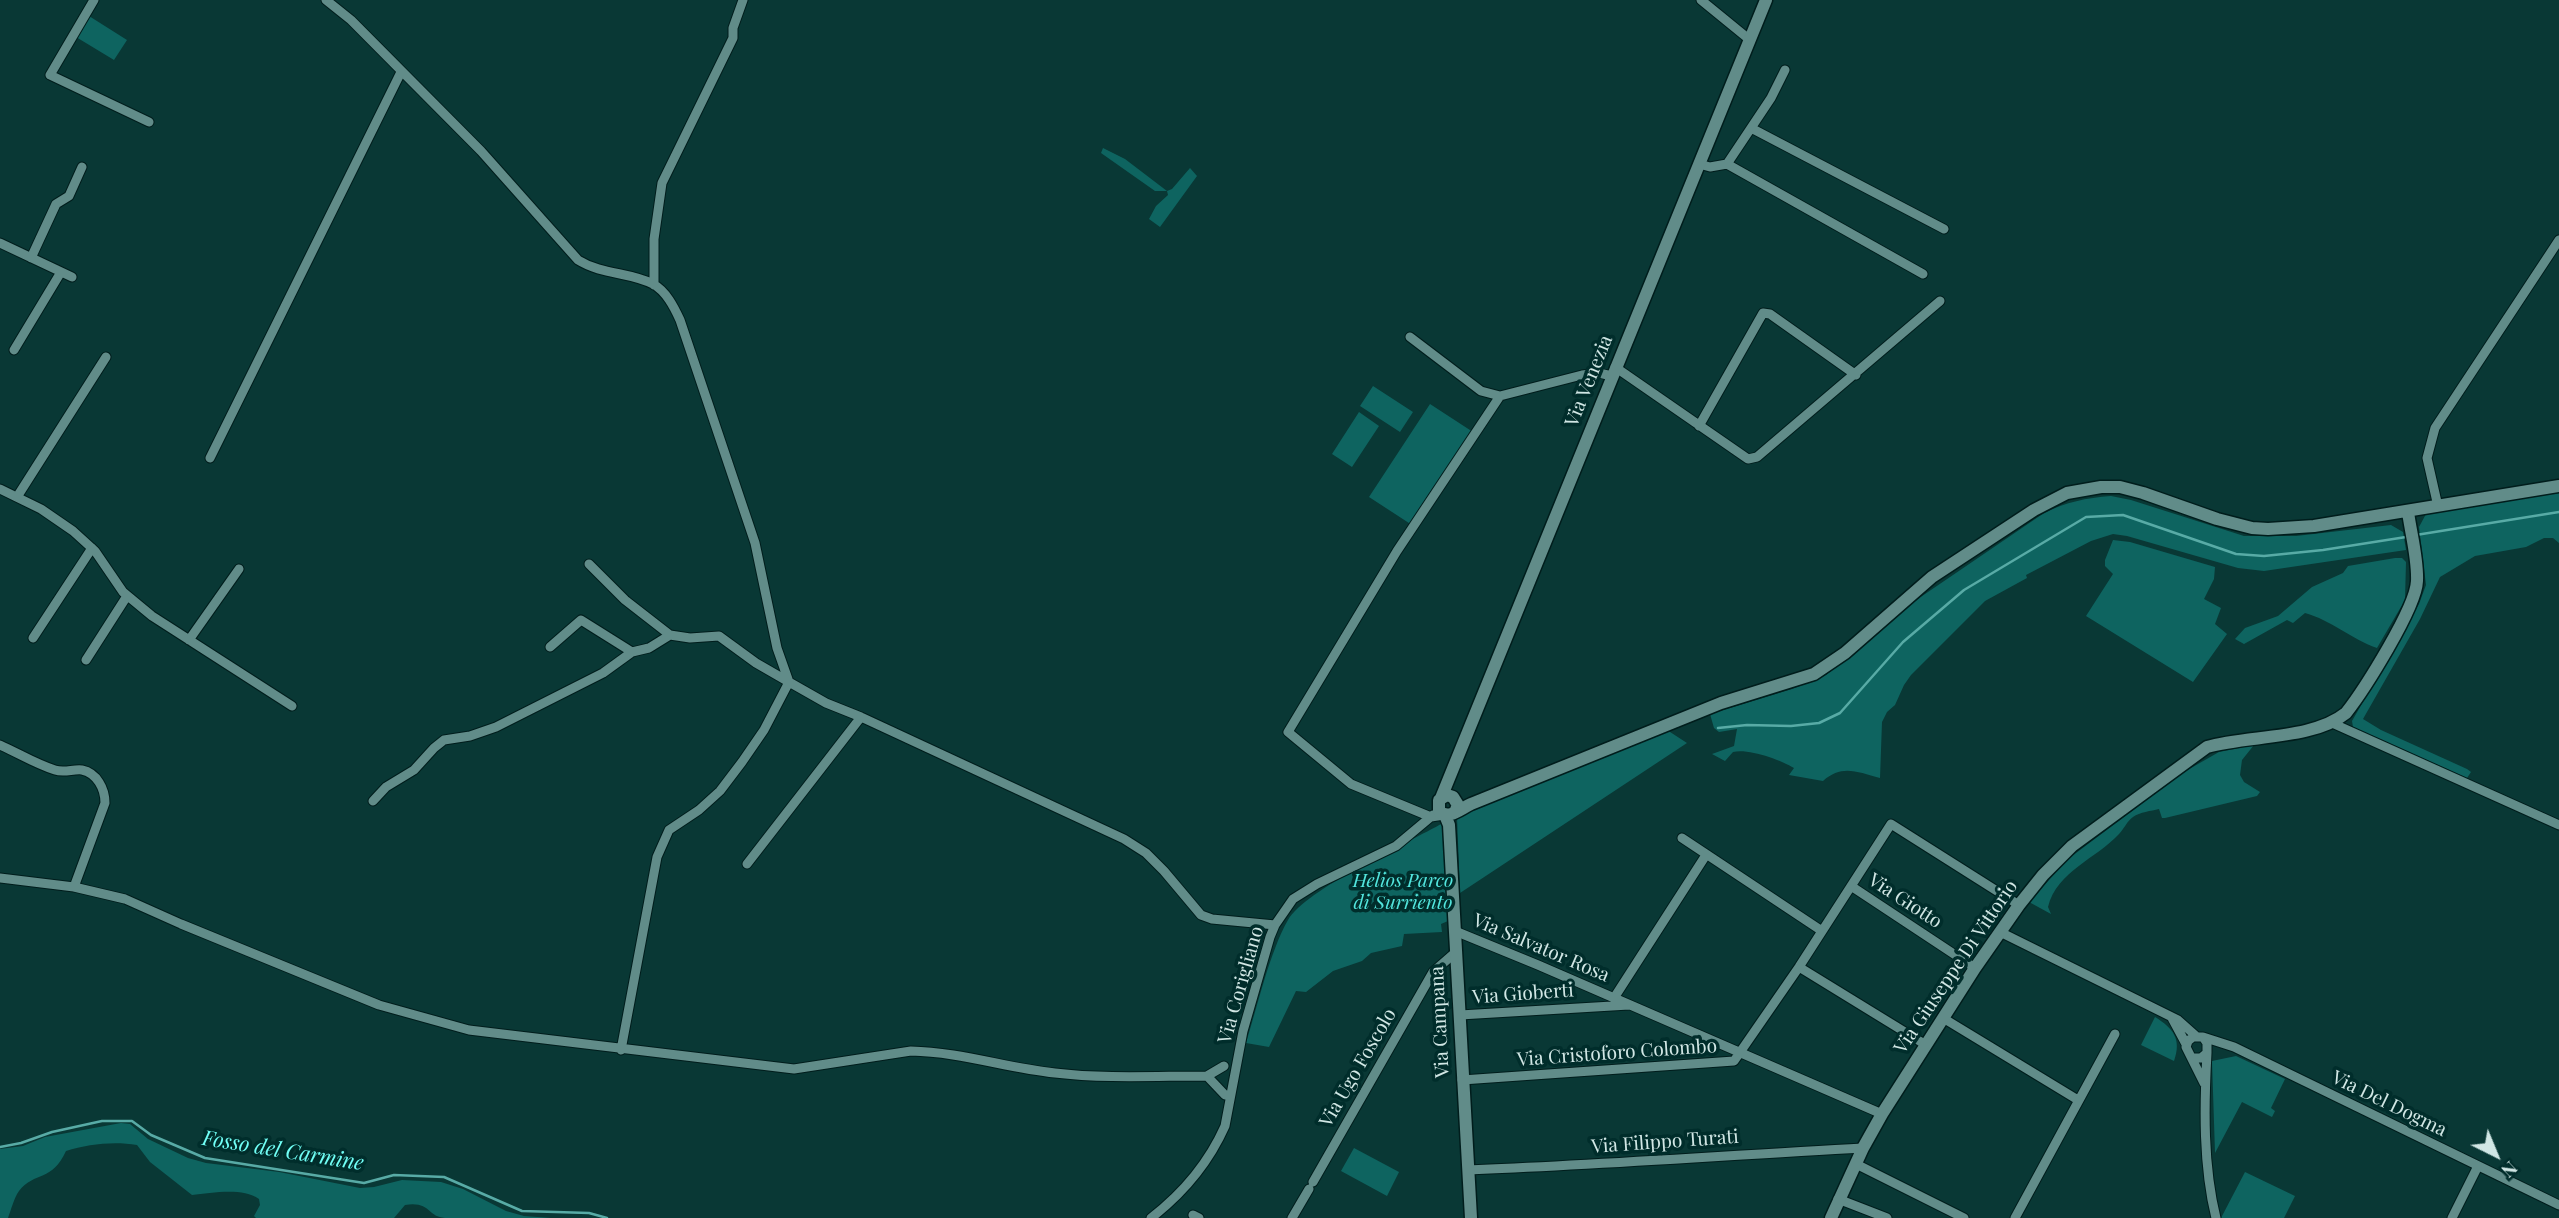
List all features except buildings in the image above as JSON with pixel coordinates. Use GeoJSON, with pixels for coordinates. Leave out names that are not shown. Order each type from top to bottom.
{"type":"FeatureCollection","features":[{"type":"Feature","properties":{"kind":"street"},"geometry":{"type":"LineString","coordinates":[[94,0],[50,75],[149,122]]}},
{"type":"Feature","properties":{"kind":"street"},"geometry":{"type":"LineString","coordinates":[[326,0],[351,20],[481,151],[578,260],[591,268],[654,285],[672,303],[755,543],[777,649],[789,682],[764,730],[720,791],[699,810],[669,830],[657,857],[621,1050]]}},
{"type":"Feature","properties":{"kind":"street"},"geometry":{"type":"LineString","coordinates":[[654,285],[654,239],[662,183],[733,38],[733,28],[743,0]]}},
{"type":"Feature","properties":{"kind":"street"},"geometry":{"type":"LineString","coordinates":[[1701,0],[1750,40]]}},
{"type":"Feature","properties":{"kind":"street","name":"Via Venezia"},"geometry":{"type":"LineString","coordinates":[[1449,778],[1766,0]]}},
{"type":"Feature","properties":{"kind":"street"},"geometry":{"type":"LineString","coordinates":[[1727,164],[1785,70]]}},
{"type":"Feature","properties":{"kind":"street"},"geometry":{"type":"LineString","coordinates":[[210,458],[401,72]]}},
{"type":"Feature","properties":{"kind":"street"},"geometry":{"type":"LineString","coordinates":[[1751,128],[1944,229]]}},
{"type":"Feature","properties":{"kind":"street"},"geometry":{"type":"LineString","coordinates":[[1699,164],[1710,167],[1727,164],[1923,274]]}},
{"type":"Feature","properties":{"kind":"street"},"geometry":{"type":"LineString","coordinates":[[31,258],[56,204],[69,196],[82,167]]}},
{"type":"Feature","properties":{"kind":"street"},"geometry":{"type":"LineString","coordinates":[[2438,504],[2427,458],[2435,428],[2559,240]]}},
{"type":"Feature","properties":{"kind":"street"},"geometry":{"type":"LineString","coordinates":[[0,243],[72,277]]}},
{"type":"Feature","properties":{"kind":"street"},"geometry":{"type":"LineString","coordinates":[[14,350],[61,272]]}},
{"type":"Feature","properties":{"kind":"street"},"geometry":{"type":"LineString","coordinates":[[1409,337],[1480,391],[1500,397],[1582,375],[1614,372],[1748,459],[1757,457],[1940,301]]}},
{"type":"Feature","properties":{"kind":"street"},"geometry":{"type":"LineString","coordinates":[[1699,426],[1763,313],[1770,314],[1856,375]]}},
{"type":"Feature","properties":{"kind":"street"},"geometry":{"type":"LineString","coordinates":[[17,497],[106,357]]}},
{"type":"Feature","properties":{"kind":"street"},"geometry":{"type":"LineString","coordinates":[[1500,397],[1397,551],[1288,733],[1351,784],[1447,810],[1471,804],[1721,703],[1814,674],[1845,653],[1932,577],[2034,510],[2067,493],[2101,487],[2143,492],[2231,523],[2268,529],[2314,526],[2559,486]]}},
{"type":"Feature","properties":{"kind":"street"},"geometry":{"type":"LineString","coordinates":[[0,489],[52,516],[73,531],[92,548],[127,596],[152,616],[292,706]]}},
{"type":"Feature","properties":{"kind":"street"},"geometry":{"type":"LineString","coordinates":[[2332,723],[2354,703],[2412,603],[2417,581],[2407,512]]}},
{"type":"Feature","properties":{"kind":"street"},"geometry":{"type":"LineString","coordinates":[[33,638],[92,548]]}},
{"type":"Feature","properties":{"kind":"street"},"geometry":{"type":"LineString","coordinates":[[589,564],[625,600],[670,635],[690,638],[719,636],[756,663],[826,703],[1124,839],[1146,853],[1201,915],[1212,919],[1275,925]]}},
{"type":"Feature","properties":{"kind":"street"},"geometry":{"type":"LineString","coordinates":[[189,640],[239,569]]}},
{"type":"Feature","properties":{"kind":"street"},"geometry":{"type":"LineString","coordinates":[[86,660],[127,596]]}},
{"type":"Feature","properties":{"kind":"street"},"geometry":{"type":"LineString","coordinates":[[550,647],[581,620],[632,652]]}},
{"type":"Feature","properties":{"kind":"street"},"geometry":{"type":"LineString","coordinates":[[373,800],[386,787],[414,770],[444,740],[470,737],[496,727],[603,673],[632,652],[649,648],[670,635]]}},
{"type":"Feature","properties":{"kind":"street"},"geometry":{"type":"LineString","coordinates":[[747,864],[861,717]]}},
{"type":"Feature","properties":{"kind":"street"},"geometry":{"type":"LineString","coordinates":[[2332,723],[2559,825]]}},
{"type":"Feature","properties":{"kind":"street","name":"Via Giuseppe Di Vittorio"},"geometry":{"type":"LineString","coordinates":[[1831,1218],[1882,1114],[1975,968],[2019,905],[2043,875],[2072,846],[2196,754],[2224,742],[2315,729],[2332,723]]}},
{"type":"Feature","properties":{"kind":"street"},"geometry":{"type":"LineString","coordinates":[[0,745],[55,771],[80,770],[91,774],[100,784],[105,794],[105,803],[74,887]]}},
{"type":"Feature","properties":{"kind":"street","name":"Via Campana"},"geometry":{"type":"LineString","coordinates":[[1449,778],[1447,810],[1471,1218]]}},
{"type":"Feature","properties":{"kind":"street","name":"Via Corigliano"},"geometry":{"type":"LineString","coordinates":[[1151,1218],[1186,1185],[1220,1138],[1243,1031],[1275,925],[1293,899],[1317,884],[1396,846],[1447,810]]}},
{"type":"Feature","properties":{"kind":"street"},"geometry":{"type":"LineString","coordinates":[[1742,1052],[1891,824],[2019,905]]}},
{"type":"Feature","properties":{"kind":"street"},"geometry":{"type":"LineString","coordinates":[[1682,838],[1822,931]]}},
{"type":"Feature","properties":{"kind":"street","name":"Via Salvator Rosa"},"geometry":{"type":"LineString","coordinates":[[1614,998],[1706,855]]}},
{"type":"Feature","properties":{"kind":"street"},"geometry":{"type":"LineString","coordinates":[[0,878],[74,887],[125,899],[379,1005],[440,1024],[481,1032],[793,1069],[911,1051],[928,1051],[1055,1073],[1207,1076],[1224,1066]]}},
{"type":"Feature","properties":{"kind":"street","name":"Via Giotto"},"geometry":{"type":"LineString","coordinates":[[1851,886],[1975,968]]}},
{"type":"Feature","properties":{"kind":"street","name":"Via Salvator Rosa"},"geometry":{"type":"LineString","coordinates":[[1455,929],[1742,1052]]}},
{"type":"Feature","properties":{"kind":"street"},"geometry":{"type":"LineString","coordinates":[[2000,932],[2186,1025],[2207,1042],[2205,1085],[2209,1185],[2216,1218]]}},
{"type":"Feature","properties":{"kind":"street","name":"Via Ugo Foscolo"},"geometry":{"type":"LineString","coordinates":[[1292,1218],[1433,972],[1456,952]]}},
{"type":"Feature","properties":{"kind":"street"},"geometry":{"type":"LineString","coordinates":[[1799,967],[1926,1045]]}},
{"type":"Feature","properties":{"kind":"street","name":"Via Gioberti"},"geometry":{"type":"LineString","coordinates":[[1460,1016],[1630,1005]]}},
{"type":"Feature","properties":{"kind":"street"},"geometry":{"type":"LineString","coordinates":[[1943,1018],[2078,1100]]}},
{"type":"Feature","properties":{"kind":"street"},"geometry":{"type":"LineString","coordinates":[[2172,1018],[2205,1085]]}},
{"type":"Feature","properties":{"kind":"street"},"geometry":{"type":"LineString","coordinates":[[2015,1218],[2115,1034]]}},
{"type":"Feature","properties":{"kind":"street"},"geometry":{"type":"LineString","coordinates":[[2186,1044],[2190,1038],[2199,1037]]}},
{"type":"Feature","properties":{"kind":"street","name":"Via Del Dogma"},"geometry":{"type":"LineString","coordinates":[[2199,1037],[2219,1041],[2559,1205]]}},
{"type":"Feature","properties":{"kind":"street"},"geometry":{"type":"LineString","coordinates":[[2207,1051],[2242,1052]]}},
{"type":"Feature","properties":{"kind":"street"},"geometry":{"type":"LineString","coordinates":[[2193,1058],[2201,1058],[2207,1051]]}},
{"type":"Feature","properties":{"kind":"street","name":"Via Cristoforo Colombo"},"geometry":{"type":"LineString","coordinates":[[1462,1080],[1728,1063],[1742,1052],[1882,1114]]}},
{"type":"Feature","properties":{"kind":"street"},"geometry":{"type":"LineString","coordinates":[[1207,1076],[1226,1095]]}},
{"type":"Feature","properties":{"kind":"street","name":"Via Filippo Turati"},"geometry":{"type":"LineString","coordinates":[[1468,1170],[1598,1165],[1675,1157],[1863,1148]]}},
{"type":"Feature","properties":{"kind":"street"},"geometry":{"type":"LineString","coordinates":[[1856,1164],[1964,1218]]}},
{"type":"Feature","properties":{"kind":"street"},"geometry":{"type":"LineString","coordinates":[[2452,1218],[2478,1166]]}},
{"type":"Feature","properties":{"kind":"street"},"geometry":{"type":"LineString","coordinates":[[1838,1199],[1887,1218]]}},
{"type":"Feature","properties":{"kind":"green space"},"geometry":{"type":"Polygon","coordinates":[[[89,16],[127,40],[114,60],[76,37],[89,16]]]}},
{"type":"Feature","properties":{"kind":"green space"},"geometry":{"type":"Polygon","coordinates":[[[1103,148],[1125,159],[1167,191],[1155,191],[1101,153],[1103,148]]]}},
{"type":"Feature","properties":{"kind":"green space"},"geometry":{"type":"Polygon","coordinates":[[[1190,168],[1197,176],[1160,227],[1149,219],[1156,206],[1168,195],[1167,191],[1172,189],[1190,168]]]}},
{"type":"Feature","properties":{"kind":"green space"},"geometry":{"type":"Polygon","coordinates":[[[1373,386],[1413,412],[1400,432],[1360,406],[1373,386]]]}},
{"type":"Feature","properties":{"kind":"green space"},"geometry":{"type":"Polygon","coordinates":[[[1430,404],[1473,432],[1412,525],[1369,497],[1430,404]]]}},
{"type":"Feature","properties":{"kind":"green space"},"geometry":{"type":"Polygon","coordinates":[[[1359,412],[1379,426],[1352,467],[1332,454],[1359,412]]]}},
{"type":"Feature","properties":{"kind":"green space"},"geometry":{"type":"Polygon","coordinates":[[[2559,492],[2559,543],[2553,538],[2544,538],[2526,547],[2475,556],[2440,577],[2420,619],[2363,719],[2381,730],[2467,769],[2471,772],[2467,778],[2353,727],[2352,721],[2419,604],[2426,585],[2419,527],[2426,514],[2559,492]]]}},
{"type":"Feature","properties":{"kind":"green space"},"geometry":{"type":"Polygon","coordinates":[[[2111,496],[2244,536],[2296,536],[2391,525],[2403,532],[2406,550],[2264,571],[2238,568],[2113,534],[2091,541],[2026,575],[2027,578],[1985,601],[1911,675],[1895,705],[1887,712],[1882,722],[1880,778],[1843,771],[1823,781],[1789,775],[1794,768],[1755,753],[1733,752],[1725,761],[1712,754],[1734,746],[1737,729],[1719,732],[1714,728],[1710,714],[1792,689],[1826,675],[1906,607],[2044,513],[2076,501],[2111,496]]]}},
{"type":"Feature","properties":{"kind":"green space"},"geometry":{"type":"Polygon","coordinates":[[[2113,540],[2130,542],[2215,567],[2214,579],[2204,599],[2221,608],[2215,624],[2227,634],[2193,682],[2086,616],[2113,574],[2105,566],[2105,560],[2113,540]]]}},
{"type":"Feature","properties":{"kind":"green space"},"geometry":{"type":"Polygon","coordinates":[[[2402,558],[2406,562],[2405,600],[2377,648],[2305,613],[2293,623],[2287,620],[2244,644],[2235,639],[2245,628],[2278,616],[2312,587],[2343,573],[2348,566],[2402,558]]]}},
{"type":"Feature","properties":{"kind":"green space"},"geometry":{"type":"Polygon","coordinates":[[[1667,730],[1687,743],[1460,893],[1457,817],[1667,730]]]}},
{"type":"Feature","properties":{"kind":"green space"},"geometry":{"type":"Polygon","coordinates":[[[2254,745],[2242,760],[2240,775],[2244,782],[2260,792],[2257,796],[2165,818],[2162,818],[2159,809],[2136,815],[2110,843],[2078,866],[2060,884],[2048,907],[2051,914],[2029,902],[2068,859],[2184,772],[2219,752],[2254,745]]]}},
{"type":"Feature","properties":{"kind":"green space","name":"Helios Parco di Surriento"},"geometry":{"type":"Polygon","coordinates":[[[1443,823],[1448,921],[1441,924],[1442,932],[1404,934],[1402,946],[1371,953],[1362,961],[1333,971],[1306,992],[1296,991],[1269,1047],[1246,1043],[1275,947],[1288,920],[1298,908],[1336,881],[1443,823]]]}},
{"type":"Feature","properties":{"kind":"green space"},"geometry":{"type":"Polygon","coordinates":[[[2155,1017],[2167,1025],[2174,1035],[2177,1046],[2174,1061],[2141,1045],[2155,1017]]]}},
{"type":"Feature","properties":{"kind":"green space"},"geometry":{"type":"Polygon","coordinates":[[[2236,1056],[2285,1079],[2271,1108],[2275,1111],[2272,1117],[2242,1102],[2215,1153],[2212,1061],[2236,1056]]]}},
{"type":"Feature","properties":{"kind":"green space"},"geometry":{"type":"Polygon","coordinates":[[[121,1123],[130,1124],[148,1139],[188,1158],[206,1163],[279,1172],[360,1188],[402,1180],[441,1182],[463,1189],[506,1211],[524,1216],[551,1218],[445,1218],[413,1204],[405,1205],[394,1218],[256,1218],[254,1216],[260,1205],[259,1199],[252,1195],[218,1192],[192,1195],[150,1162],[137,1145],[110,1143],[66,1151],[55,1168],[19,1191],[8,1218],[0,1218],[0,1149],[23,1146],[45,1137],[121,1123]]]}},
{"type":"Feature","properties":{"kind":"green space"},"geometry":{"type":"Polygon","coordinates":[[[1354,1148],[1399,1172],[1387,1196],[1341,1171],[1354,1148]]]}},
{"type":"Feature","properties":{"kind":"green space"},"geometry":{"type":"Polygon","coordinates":[[[2245,1172],[2295,1196],[2284,1218],[2221,1218],[2245,1172]]]}},
{"type":"Feature","properties":{"kind":"waterway"},"geometry":{"type":"LineString","coordinates":[[2416,535],[2559,512]]}},
{"type":"Feature","properties":{"kind":"waterway"},"geometry":{"type":"LineString","coordinates":[[1718,728],[1819,723],[1840,713],[1903,642],[1964,590],[2086,517],[2123,515],[2236,554],[2264,556],[2406,537]]}},
{"type":"Feature","properties":{"kind":"waterway","name":"Fosso del Carmine"},"geometry":{"type":"LineString","coordinates":[[0,1147],[102,1121],[132,1121],[151,1135],[205,1158],[364,1183],[394,1175],[444,1177],[522,1211],[589,1213],[607,1218]]}}]}
